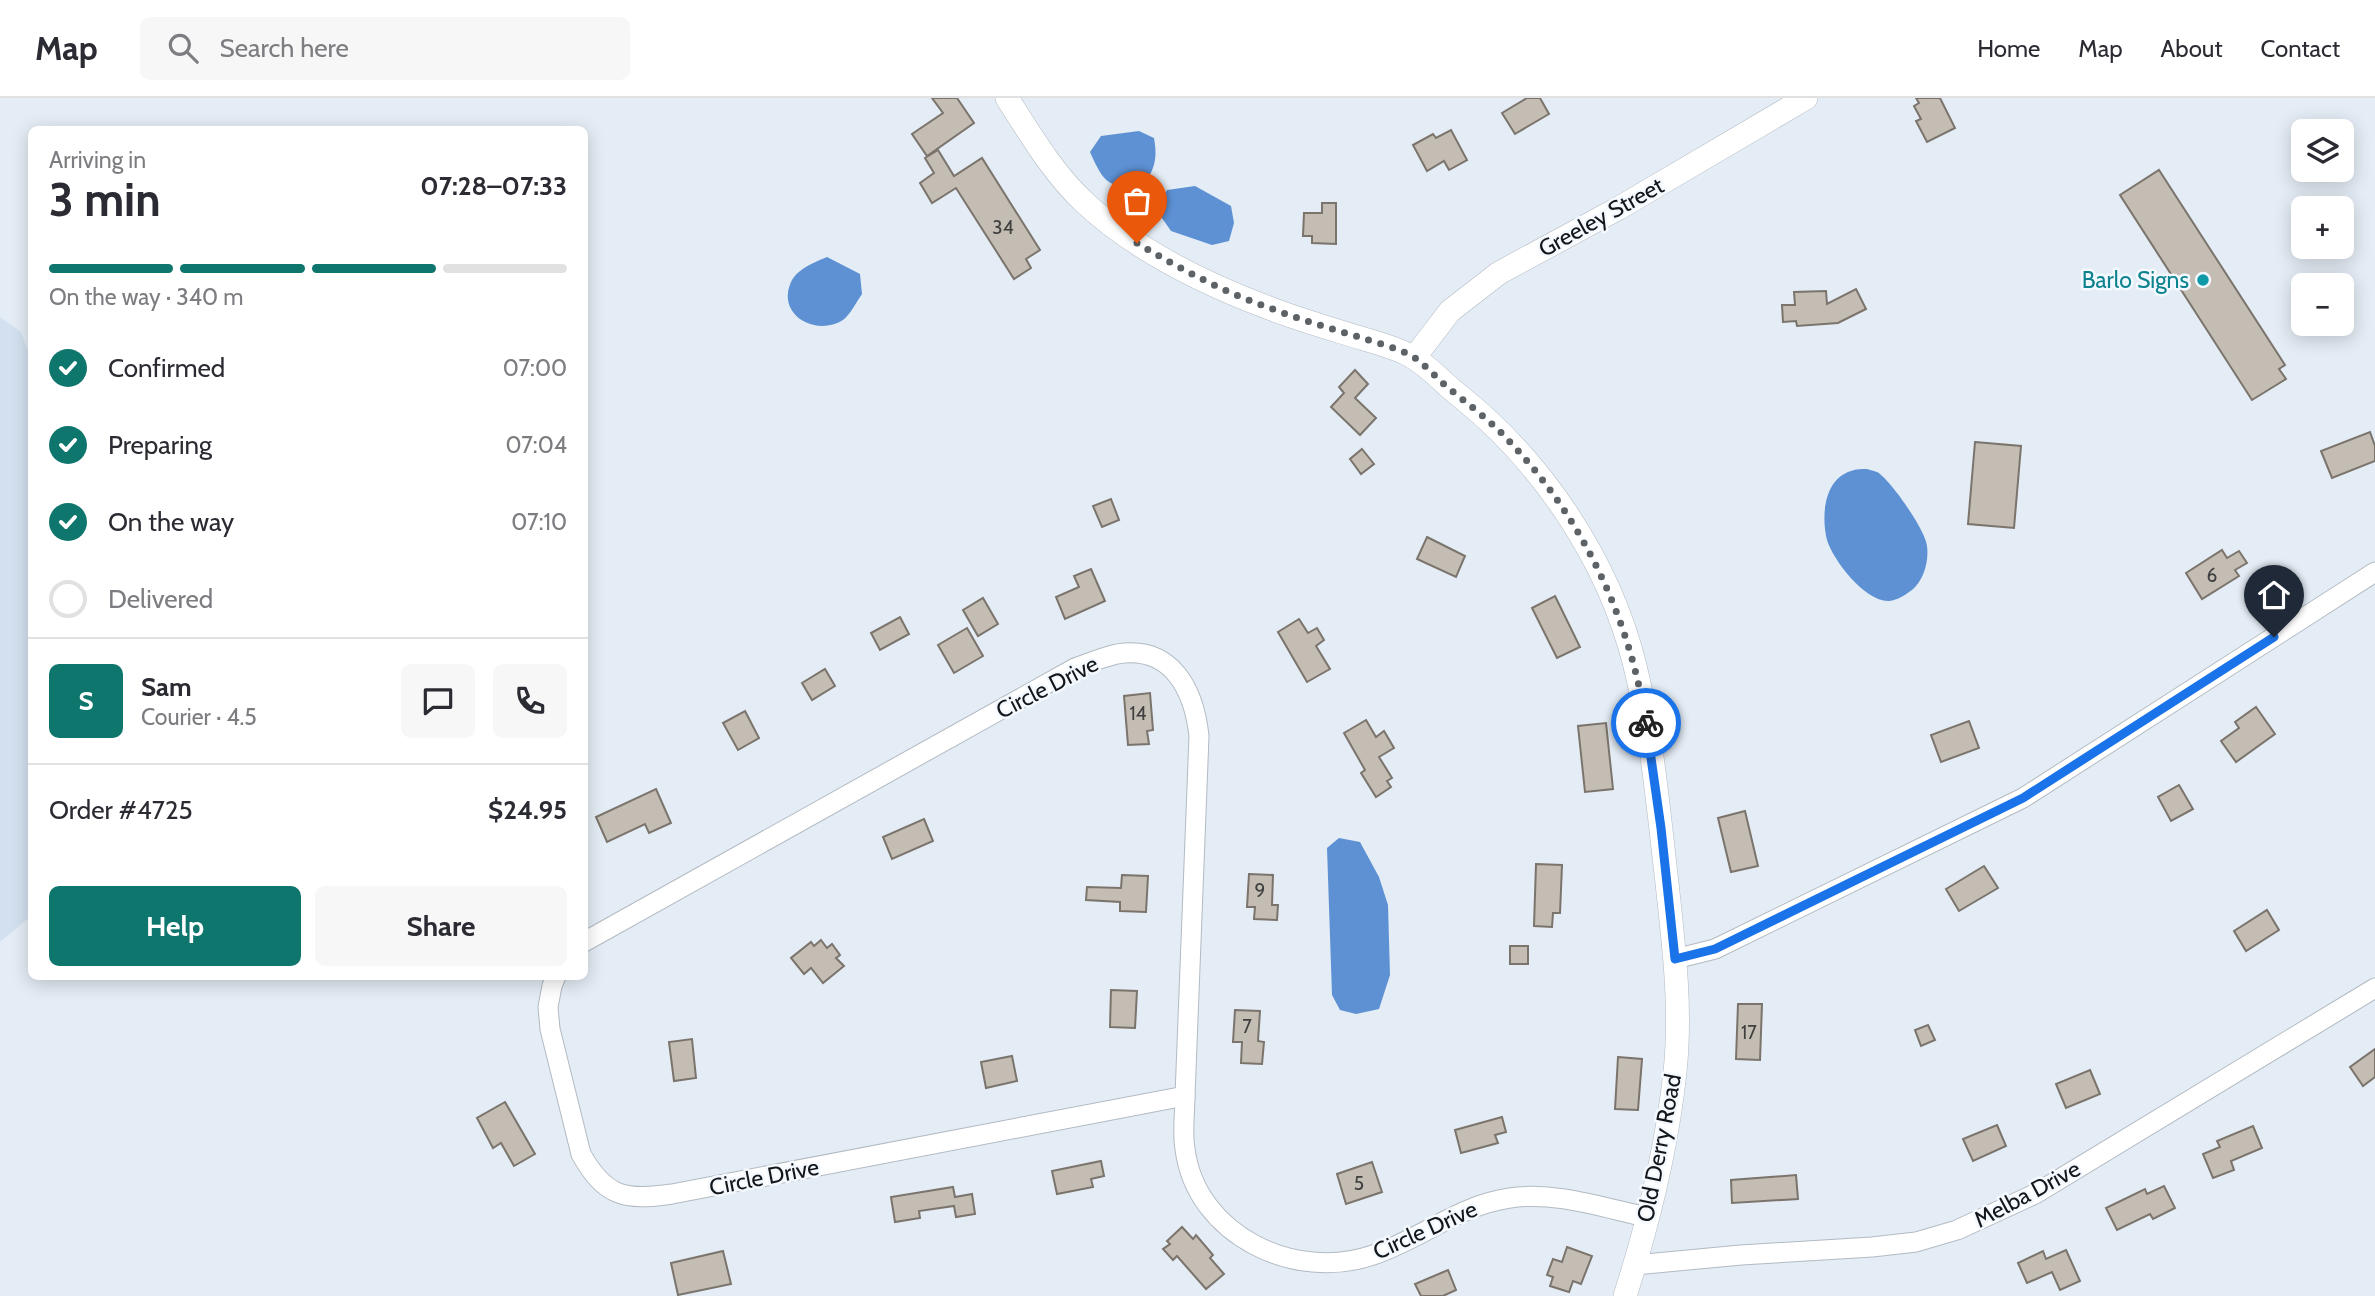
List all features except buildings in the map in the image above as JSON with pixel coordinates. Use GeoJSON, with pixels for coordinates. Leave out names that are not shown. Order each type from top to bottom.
{"type":"FeatureCollection","features":[{"type":"Feature","properties":{"kind":"street","name":"Old Derry Road"},"geometry":{"type":"LineString","coordinates":[[1007,98],[1040,149],[1082,200],[1123,235],[1184,270],[1268,308],[1414,358],[1510,442],[1538,475],[1585,545],[1609,592],[1634,661],[1643,703],[1661,828],[1675,959],[1676,1068],[1670,1111],[1647,1217],[1625,1296]]}},
{"type":"Feature","properties":{"kind":"street","name":"Greeley Street"},"geometry":{"type":"LineString","coordinates":[[1414,358],[1450,311],[1499,274],[1619,208],[1806,98]]}},
{"type":"Feature","properties":{"kind":"street"},"geometry":{"type":"LineString","coordinates":[[1675,959],[1715,949],[2023,798],[2375,572]]}},
{"type":"Feature","properties":{"kind":"street","name":"Circle Drive"},"geometry":{"type":"LineString","coordinates":[[588,940],[1076,668],[1119,654],[1142,654],[1163,662],[1179,676],[1191,694],[1197,715],[1199,736],[1185,1150],[1201,1194],[1215,1213],[1248,1242],[1288,1259],[1331,1263],[1373,1255],[1471,1208],[1511,1197],[1553,1198],[1647,1217]]}},
{"type":"Feature","properties":{"kind":"street","name":"Circle Drive"},"geometry":{"type":"LineString","coordinates":[[554,980],[548,1007],[551,1029],[581,1154],[591,1172],[605,1188],[625,1196],[672,1194],[1185,1096]]}},
{"type":"Feature","properties":{"kind":"street","name":"Melba Drive"},"geometry":{"type":"LineString","coordinates":[[1635,1265],[1894,1245],[1916,1242],[1957,1230],[2035,1194],[2375,988]]}},
{"type":"Feature","properties":{"kind":"shaded area"},"geometry":{"type":"Polygon","coordinates":[[[0,317],[21,332],[28,351],[28,918],[0,942],[0,317]]]}},
{"type":"Feature","properties":{"kind":"water"},"geometry":{"type":"Polygon","coordinates":[[[1139,131],[1154,138],[1155,159],[1149,176],[1141,188],[1121,186],[1108,181],[1099,171],[1090,152],[1101,136],[1139,131]]]}},
{"type":"Feature","properties":{"kind":"water"},"geometry":{"type":"Polygon","coordinates":[[[1195,186],[1231,206],[1234,223],[1229,241],[1212,245],[1171,231],[1155,208],[1167,190],[1195,186]]]}},
{"type":"Feature","properties":{"kind":"water"},"geometry":{"type":"Polygon","coordinates":[[[827,257],[860,274],[862,294],[843,320],[821,326],[801,320],[789,304],[788,294],[797,273],[827,257]]]}},
{"type":"Feature","properties":{"kind":"water"},"geometry":{"type":"Polygon","coordinates":[[[1867,469],[1883,477],[1898,495],[1921,529],[1927,546],[1926,564],[1920,581],[1909,592],[1889,601],[1870,595],[1851,578],[1830,548],[1825,530],[1827,500],[1835,482],[1853,470],[1867,469]]]}},
{"type":"Feature","properties":{"kind":"water"},"geometry":{"type":"Polygon","coordinates":[[[1339,838],[1360,842],[1379,877],[1388,905],[1390,975],[1379,1009],[1356,1014],[1340,1010],[1332,995],[1327,848],[1339,838]]]}},
{"type":"Feature","properties":{"kind":"way so far"},"geometry":{"type":"LineString","coordinates":[[1137,243],[1184,270],[1268,308],[1414,358],[1478,411],[1510,442],[1538,475],[1585,545],[1605,582],[1634,661],[1646,723]]}},
{"type":"Feature","properties":{"kind":"place","name":"Barlo Signs"},"geometry":{"type":"Point","coordinates":[2203,280]}},
{"type":"Feature","properties":{"kind":"route"},"geometry":{"type":"LineString","coordinates":[[1646,723],[1675,959],[1715,949],[2023,798],[2274,637]]}}]}
